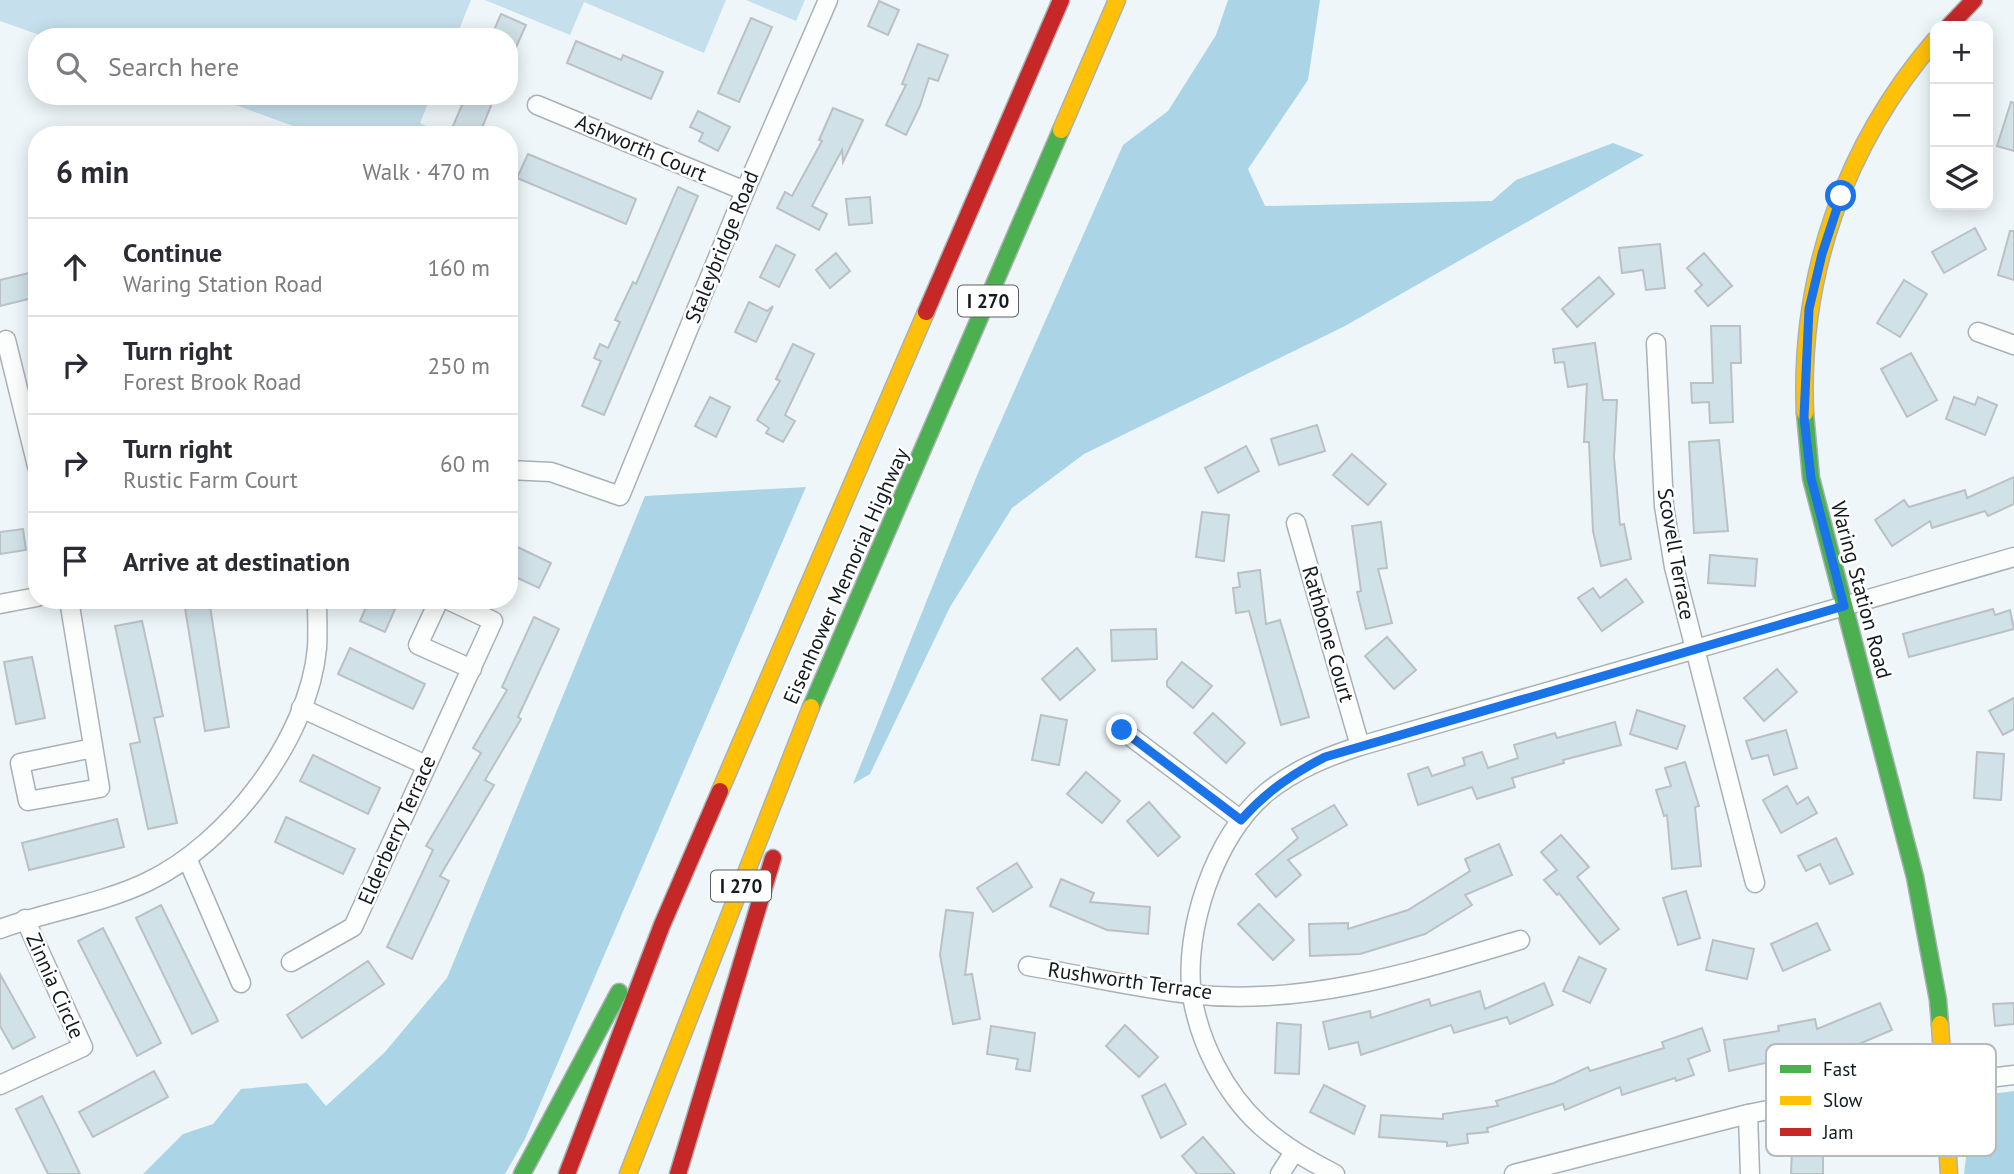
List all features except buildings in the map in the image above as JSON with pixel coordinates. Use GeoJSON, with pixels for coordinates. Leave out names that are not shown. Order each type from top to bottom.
{"type":"FeatureCollection","features":[{"type":"Feature","properties":{"kind":"main road","name":"I 270"},"geometry":{"type":"LineString","coordinates":[[568,1174],[662,925],[1061,0]]}},
{"type":"Feature","properties":{"kind":"main road","name":"Eisenhower Memorial Highway"},"geometry":{"type":"LineString","coordinates":[[628,1174],[815,697],[1117,0]]}},
{"type":"Feature","properties":{"kind":"main road"},"geometry":{"type":"LineString","coordinates":[[1954,21],[1973,0]]}},
{"type":"Feature","properties":{"kind":"main road","name":"Waring Station Road"},"geometry":{"type":"LineString","coordinates":[[1930,46],[1897,88],[1866,142],[1841,196],[1822,254],[1809,309],[1804,417],[1811,478],[1915,877],[1938,1000],[1942,1044]]}},
{"type":"Feature","properties":{"kind":"main road"},"geometry":{"type":"LineString","coordinates":[[788,811],[858,600]]}},
{"type":"Feature","properties":{"kind":"main road"},"geometry":{"type":"LineString","coordinates":[[678,1174],[741,956],[780,837]]}},
{"type":"Feature","properties":{"kind":"main road"},"geometry":{"type":"LineString","coordinates":[[522,1174],[694,852]]}},
{"type":"Feature","properties":{"kind":"main road","name":"Waring Station Road"},"geometry":{"type":"LineString","coordinates":[[1948,1156],[1949,1174]]}},
{"type":"Feature","properties":{"kind":"street","name":"Staleybridge Road"},"geometry":{"type":"LineString","coordinates":[[518,470],[551,472],[620,496],[745,191],[828,0]]}},
{"type":"Feature","properties":{"kind":"street","name":"Ashworth Court"},"geometry":{"type":"LineString","coordinates":[[537,105],[745,191]]}},
{"type":"Feature","properties":{"kind":"street"},"geometry":{"type":"LineString","coordinates":[[1978,332],[2014,345]]}},
{"type":"Feature","properties":{"kind":"street"},"geometry":{"type":"LineString","coordinates":[[6,340],[28,429]]}},
{"type":"Feature","properties":{"kind":"street","name":"Scovell Terrace"},"geometry":{"type":"LineString","coordinates":[[1656,343],[1664,506],[1674,567],[1755,883]]}},
{"type":"Feature","properties":{"kind":"street","name":"Rathbone Court"},"geometry":{"type":"LineString","coordinates":[[1296,523],[1360,746]]}},
{"type":"Feature","properties":{"kind":"street"},"geometry":{"type":"LineString","coordinates":[[1335,1174],[1294,1152],[1258,1123],[1225,1082],[1203,1036],[1192,995],[1192,961],[1206,880],[1241,820],[1264,794],[1294,773],[1325,757],[2014,557]]}},
{"type":"Feature","properties":{"kind":"street"},"geometry":{"type":"LineString","coordinates":[[0,604],[28,599]]}},
{"type":"Feature","properties":{"kind":"street"},"geometry":{"type":"LineString","coordinates":[[70,609],[100,788],[27,801],[20,763],[93,748]]}},
{"type":"Feature","properties":{"kind":"street"},"geometry":{"type":"LineString","coordinates":[[0,929],[148,882],[187,858],[220,833],[245,807],[301,708],[317,650],[317,609]]}},
{"type":"Feature","properties":{"kind":"street"},"geometry":{"type":"LineString","coordinates":[[435,609],[418,645],[472,669]]}},
{"type":"Feature","properties":{"kind":"street","name":"Elderberry Terrace"},"geometry":{"type":"LineString","coordinates":[[290,962],[354,927],[493,621],[467,609]]}},
{"type":"Feature","properties":{"kind":"street"},"geometry":{"type":"LineString","coordinates":[[301,708],[426,765]]}},
{"type":"Feature","properties":{"kind":"street"},"geometry":{"type":"LineString","coordinates":[[1122,730],[1241,820]]}},
{"type":"Feature","properties":{"kind":"street"},"geometry":{"type":"LineString","coordinates":[[187,858],[241,983]]}},
{"type":"Feature","properties":{"kind":"street","name":"Zinnia Circle"},"geometry":{"type":"LineString","coordinates":[[0,1085],[83,1047],[25,919]]}},
{"type":"Feature","properties":{"kind":"street","name":"Rushworth Terrace"},"geometry":{"type":"LineString","coordinates":[[1028,966],[1192,995],[1275,994],[1353,986],[1430,967],[1520,940]]}},
{"type":"Feature","properties":{"kind":"street"},"geometry":{"type":"LineString","coordinates":[[1996,1078],[2014,1075]]}},
{"type":"Feature","properties":{"kind":"street"},"geometry":{"type":"LineString","coordinates":[[1514,1174],[1766,1110]]}},
{"type":"Feature","properties":{"kind":"street"},"geometry":{"type":"LineString","coordinates":[[1748,1114],[1750,1174]]}},
{"type":"Feature","properties":{"kind":"street"},"geometry":{"type":"LineString","coordinates":[[1280,1174],[1294,1152]]}},
{"type":"Feature","properties":{"kind":"shaded area"},"geometry":{"type":"Polygon","coordinates":[[[0,0],[471,0],[460,28],[28,28],[28,31],[0,21],[0,0]]]}},
{"type":"Feature","properties":{"kind":"shaded area"},"geometry":{"type":"Polygon","coordinates":[[[485,0],[726,0],[704,53],[584,2],[570,35],[485,0]]]}},
{"type":"Feature","properties":{"kind":"shaded area"},"geometry":{"type":"Polygon","coordinates":[[[746,0],[805,0],[796,21],[746,0]]]}},
{"type":"Feature","properties":{"kind":"shaded area"},"geometry":{"type":"Polygon","coordinates":[[[1228,0],[1320,0],[1308,80],[1248,169],[1265,206],[1492,201],[1516,180],[1613,143],[1644,155],[1345,326],[1084,454],[1012,508],[950,607],[870,774],[853,784],[978,473],[1123,145],[1168,111],[1216,35],[1228,0]]]}},
{"type":"Feature","properties":{"kind":"shaded area"},"geometry":{"type":"Polygon","coordinates":[[[236,105],[427,105],[420,123],[426,126],[293,126],[236,105]]]}},
{"type":"Feature","properties":{"kind":"shaded area"},"geometry":{"type":"Polygon","coordinates":[[[806,487],[525,1139],[505,1174],[143,1174],[183,1134],[213,1124],[241,1089],[307,1083],[326,1106],[385,1052],[447,978],[645,496],[806,487]]]}},
{"type":"Feature","properties":{"kind":"shaded area"},"geometry":{"type":"Polygon","coordinates":[[[2014,1091],[2014,1174],[1964,1174],[1966,1156],[1996,1156],[1996,1093],[2014,1091]]]}},
{"type":"Feature","properties":{"kind":"traffic: fast"},"geometry":{"type":"LineString","coordinates":[[811,707],[1061,130]]}},
{"type":"Feature","properties":{"kind":"traffic: fast"},"geometry":{"type":"LineString","coordinates":[[1805,413],[1811,478],[1915,877],[1940,1024]]}},
{"type":"Feature","properties":{"kind":"traffic: fast"},"geometry":{"type":"LineString","coordinates":[[522,1174],[619,992]]}},
{"type":"Feature","properties":{"kind":"traffic: slow"},"geometry":{"type":"LineString","coordinates":[[1061,130],[1117,0]]}},
{"type":"Feature","properties":{"kind":"traffic: slow"},"geometry":{"type":"LineString","coordinates":[[1805,413],[1805,362],[1810,311],[1834,214],[1876,123],[1903,81],[1930,46]]}},
{"type":"Feature","properties":{"kind":"traffic: slow"},"geometry":{"type":"LineString","coordinates":[[720,791],[926,312]]}},
{"type":"Feature","properties":{"kind":"traffic: slow"},"geometry":{"type":"LineString","coordinates":[[628,1174],[811,707]]}},
{"type":"Feature","properties":{"kind":"traffic: slow"},"geometry":{"type":"LineString","coordinates":[[1940,1024],[1941,1044]]}},
{"type":"Feature","properties":{"kind":"traffic: slow"},"geometry":{"type":"LineString","coordinates":[[1948,1156],[1949,1174]]}},
{"type":"Feature","properties":{"kind":"traffic: jam"},"geometry":{"type":"LineString","coordinates":[[926,312],[1061,0]]}},
{"type":"Feature","properties":{"kind":"traffic: jam"},"geometry":{"type":"LineString","coordinates":[[1954,21],[1974,0]]}},
{"type":"Feature","properties":{"kind":"traffic: jam"},"geometry":{"type":"LineString","coordinates":[[567,1174],[662,925],[720,791]]}},
{"type":"Feature","properties":{"kind":"traffic: jam"},"geometry":{"type":"LineString","coordinates":[[678,1174],[773,858]]}},
{"type":"Feature","properties":{"kind":"route"},"geometry":{"type":"LineString","coordinates":[[1122,730],[1241,820],[1264,794],[1294,773],[1325,757],[1844,606],[1811,478],[1804,417],[1809,309],[1822,254],[1841,196]]}}]}
